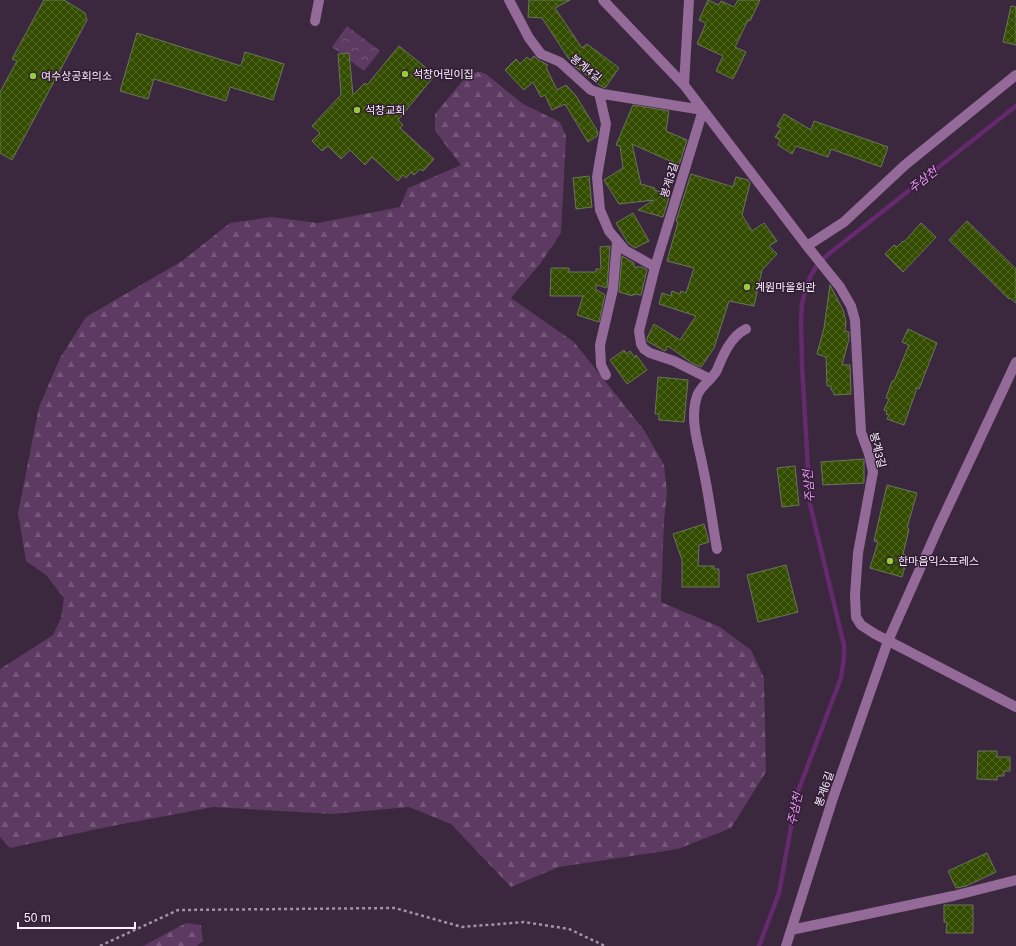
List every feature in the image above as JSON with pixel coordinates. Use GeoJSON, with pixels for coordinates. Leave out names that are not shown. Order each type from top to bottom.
{"type":"FeatureCollection","features":[{"type":"Feature","properties":{"kind":"street"},"geometry":{"type":"LineString","coordinates":[[315,22],[319,0]]}},
{"type":"Feature","properties":{"kind":"street","name":"봉계4길"},"geometry":{"type":"LineString","coordinates":[[509,0],[529,38],[541,54],[560,62],[588,88],[599,93],[703,110]]}},
{"type":"Feature","properties":{"kind":"street"},"geometry":{"type":"LineString","coordinates":[[603,0],[684,85],[809,249],[844,222],[905,165],[1016,76]]}},
{"type":"Feature","properties":{"kind":"street"},"geometry":{"type":"LineString","coordinates":[[684,85],[689,0]]}},
{"type":"Feature","properties":{"kind":"street"},"geometry":{"type":"LineString","coordinates":[[599,93],[606,124],[598,171],[598,198],[600,210],[609,231],[617,242],[635,257],[655,267]]}},
{"type":"Feature","properties":{"kind":"street","name":"봉계3길"},"geometry":{"type":"LineString","coordinates":[[703,110],[655,267],[639,331],[641,344],[644,349],[650,353],[674,361],[710,379]]}},
{"type":"Feature","properties":{"kind":"street"},"geometry":{"type":"LineString","coordinates":[[606,375],[601,365],[600,345],[613,290],[617,242]]}},
{"type":"Feature","properties":{"kind":"street","name":"봉계3길"},"geometry":{"type":"LineString","coordinates":[[809,249],[832,276],[849,301],[855,320],[861,432],[872,472],[858,552],[855,602],[856,617],[858,622],[867,630],[1016,707]]}},
{"type":"Feature","properties":{"kind":"street"},"geometry":{"type":"LineString","coordinates":[[717,549],[694,422],[697,397],[700,390],[715,373],[731,342],[746,329]]}},
{"type":"Feature","properties":{"kind":"street"},"geometry":{"type":"LineString","coordinates":[[888,641],[939,526],[1016,362]]}},
{"type":"Feature","properties":{"kind":"street","name":"봉계6길"},"geometry":{"type":"LineString","coordinates":[[786,946],[833,798],[888,641]]}},
{"type":"Feature","properties":{"kind":"street"},"geometry":{"type":"LineString","coordinates":[[791,930],[953,896],[1016,880]]}},
{"type":"Feature","properties":{"kind":"path"},"geometry":{"type":"LineString","coordinates":[[100,946],[178,910],[387,908],[395,908],[462,927],[524,922],[569,929],[605,946]]}},
{"type":"Feature","properties":{"kind":"green space"},"geometry":{"type":"Polygon","coordinates":[[[347,26],[380,51],[364,71],[332,47],[347,26]]]}},
{"type":"Feature","properties":{"kind":"green space"},"geometry":{"type":"Polygon","coordinates":[[[480,72],[486,74],[523,104],[560,122],[566,136],[561,233],[540,264],[511,298],[574,342],[644,430],[664,465],[667,493],[664,520],[661,602],[720,627],[751,650],[764,678],[766,772],[731,828],[678,849],[559,867],[511,887],[451,824],[409,807],[332,814],[213,807],[102,828],[10,848],[0,837],[0,669],[53,635],[61,618],[64,598],[46,575],[26,561],[18,513],[39,407],[60,358],[86,317],[182,261],[230,223],[271,217],[318,223],[400,207],[408,188],[461,165],[435,131],[435,114],[465,78],[471,73],[480,72]]]}},
{"type":"Feature","properties":{"kind":"green space"},"geometry":{"type":"Polygon","coordinates":[[[186,923],[201,925],[203,941],[197,946],[143,946],[186,923]]]}},
{"type":"Feature","properties":{"kind":"building","name":"여수상공회의소"},"geometry":{"type":"Polygon","coordinates":[[[44,0],[64,0],[85,13],[87,20],[12,160],[0,153],[0,92],[17,61],[12,59],[44,0]]]}},
{"type":"Feature","properties":{"kind":"building"},"geometry":{"type":"Polygon","coordinates":[[[529,0],[570,0],[555,8],[582,48],[587,44],[619,68],[605,88],[573,65],[542,18],[528,17],[529,0]]]}},
{"type":"Feature","properties":{"kind":"building"},"geometry":{"type":"Polygon","coordinates":[[[708,0],[719,5],[721,1],[734,7],[738,0],[760,0],[750,21],[748,20],[735,47],[746,52],[733,79],[716,71],[723,56],[697,44],[706,23],[699,20],[708,0]]]}},
{"type":"Feature","properties":{"kind":"building"},"geometry":{"type":"Polygon","coordinates":[[[1011,6],[1016,7],[1016,45],[1003,42],[1011,6]]]}},
{"type":"Feature","properties":{"kind":"building"},"geometry":{"type":"Polygon","coordinates":[[[137,33],[241,66],[245,52],[284,64],[273,100],[230,87],[226,101],[154,79],[148,99],[120,91],[137,33]]]}},
{"type":"Feature","properties":{"kind":"building"},"geometry":{"type":"Polygon","coordinates":[[[399,46],[435,75],[398,120],[403,125],[400,128],[434,159],[423,171],[420,169],[414,175],[411,172],[406,178],[403,175],[398,181],[372,157],[365,165],[350,150],[341,159],[328,146],[322,151],[312,141],[320,133],[312,126],[341,95],[338,54],[349,53],[353,95],[365,83],[367,85],[399,46]]]}},
{"type":"Feature","properties":{"kind":"building"},"geometry":{"type":"Polygon","coordinates":[[[534,56],[538,60],[548,65],[546,67],[557,90],[566,85],[576,96],[598,132],[597,136],[588,142],[565,104],[552,110],[545,95],[541,97],[533,82],[524,90],[505,70],[516,59],[520,64],[527,57],[530,60],[534,56]]]}},
{"type":"Feature","properties":{"kind":"building"},"geometry":{"type":"Polygon","coordinates":[[[633,105],[669,111],[666,131],[687,140],[679,165],[632,144],[641,184],[655,188],[654,190],[670,194],[663,217],[638,210],[654,200],[619,204],[604,180],[623,168],[620,146],[616,145],[633,105]]]}},
{"type":"Feature","properties":{"kind":"building"},"geometry":{"type":"Polygon","coordinates":[[[784,114],[811,130],[814,121],[888,147],[881,167],[831,149],[828,157],[796,146],[792,154],[778,145],[780,140],[775,137],[781,128],[777,126],[784,114]]]}},
{"type":"Feature","properties":{"kind":"building"},"geometry":{"type":"Polygon","coordinates":[[[691,174],[733,187],[736,177],[748,180],[750,183],[742,215],[752,231],[764,223],[777,241],[769,246],[777,254],[762,270],[754,306],[729,301],[714,348],[701,367],[692,363],[668,346],[665,351],[647,341],[654,324],[680,340],[696,316],[659,304],[662,293],[671,296],[672,291],[680,294],[681,291],[686,293],[694,268],[667,261],[678,222],[676,221],[691,174]]]}},
{"type":"Feature","properties":{"kind":"building"},"geometry":{"type":"Polygon","coordinates":[[[589,176],[592,207],[576,209],[573,178],[589,176]]]}},
{"type":"Feature","properties":{"kind":"building"},"geometry":{"type":"Polygon","coordinates":[[[633,213],[649,241],[635,248],[628,243],[616,223],[633,213]]]}},
{"type":"Feature","properties":{"kind":"building"},"geometry":{"type":"Polygon","coordinates":[[[967,221],[1016,269],[1016,303],[1010,298],[1009,299],[949,240],[967,221]]]}},
{"type":"Feature","properties":{"kind":"building"},"geometry":{"type":"Polygon","coordinates":[[[921,223],[936,237],[903,272],[885,254],[894,245],[897,247],[903,241],[904,242],[921,223]]]}},
{"type":"Feature","properties":{"kind":"building"},"geometry":{"type":"Polygon","coordinates":[[[610,246],[607,288],[597,285],[595,289],[605,295],[599,322],[577,315],[583,296],[550,296],[551,268],[569,268],[569,272],[596,272],[596,269],[601,269],[600,247],[610,246]]]}},
{"type":"Feature","properties":{"kind":"building"},"geometry":{"type":"Polygon","coordinates":[[[622,256],[634,263],[634,267],[642,267],[647,270],[641,295],[633,294],[633,296],[619,292],[622,256]]]}},
{"type":"Feature","properties":{"kind":"building"},"geometry":{"type":"Polygon","coordinates":[[[830,285],[843,310],[846,322],[845,331],[849,332],[849,339],[842,365],[850,365],[851,394],[834,395],[833,390],[831,390],[831,386],[827,386],[826,357],[817,354],[824,328],[830,285]]]}},
{"type":"Feature","properties":{"kind":"building"},"geometry":{"type":"Polygon","coordinates":[[[908,329],[937,343],[919,389],[917,388],[904,425],[887,419],[889,415],[886,414],[887,411],[884,410],[889,399],[886,398],[892,381],[894,381],[909,345],[902,342],[908,329]]]}},
{"type":"Feature","properties":{"kind":"building"},"geometry":{"type":"Polygon","coordinates":[[[624,350],[627,354],[630,351],[635,358],[636,355],[647,370],[627,384],[610,360],[624,350]]]}},
{"type":"Feature","properties":{"kind":"building"},"geometry":{"type":"Polygon","coordinates":[[[658,377],[688,380],[684,422],[659,420],[659,414],[655,414],[658,377]]]}},
{"type":"Feature","properties":{"kind":"building"},"geometry":{"type":"Polygon","coordinates":[[[864,459],[864,483],[823,485],[821,462],[864,459]]]}},
{"type":"Feature","properties":{"kind":"building"},"geometry":{"type":"Polygon","coordinates":[[[795,466],[799,505],[782,507],[777,468],[795,466]]]}},
{"type":"Feature","properties":{"kind":"building"},"geometry":{"type":"Polygon","coordinates":[[[887,485],[917,493],[907,528],[909,529],[903,554],[908,556],[902,577],[870,568],[878,542],[874,541],[887,485]]]}},
{"type":"Feature","properties":{"kind":"building"},"geometry":{"type":"Polygon","coordinates":[[[704,524],[709,542],[699,545],[698,566],[714,566],[714,569],[719,569],[719,587],[682,587],[682,560],[673,534],[704,524]]]}},
{"type":"Feature","properties":{"kind":"building"},"geometry":{"type":"Polygon","coordinates":[[[786,565],[798,612],[758,622],[747,575],[786,565]]]}},
{"type":"Feature","properties":{"kind":"building"},"geometry":{"type":"Polygon","coordinates":[[[978,751],[997,751],[997,757],[1010,757],[1010,771],[1004,771],[1004,776],[997,776],[997,780],[977,779],[978,751]]]}},
{"type":"Feature","properties":{"kind":"building"},"geometry":{"type":"Polygon","coordinates":[[[987,853],[996,872],[966,886],[956,888],[948,871],[987,853]]]}},
{"type":"Feature","properties":{"kind":"building"},"geometry":{"type":"Polygon","coordinates":[[[944,905],[973,905],[973,933],[946,933],[947,922],[944,922],[944,905]]]}},
{"type":"Feature","properties":{"kind":"waterway","name":"주삼천"},"geometry":{"type":"LineString","coordinates":[[759,946],[779,893],[797,794],[841,678],[844,658],[844,645],[810,504],[801,320],[802,304],[806,287],[818,264],[830,253],[1016,106]]}},
{"type":"Feature","properties":{"kind":"place","name":"석창어린이집"},"geometry":{"type":"Point","coordinates":[405,74]}},
{"type":"Feature","properties":{"kind":"place","name":"여수상공회의소"},"geometry":{"type":"Point","coordinates":[33,76]}},
{"type":"Feature","properties":{"kind":"place","name":"석창교회"},"geometry":{"type":"Point","coordinates":[357,110]}},
{"type":"Feature","properties":{"kind":"place","name":"계원마을회관"},"geometry":{"type":"Point","coordinates":[747,287]}},
{"type":"Feature","properties":{"kind":"place","name":"한마음익스프레스"},"geometry":{"type":"Point","coordinates":[890,561]}}]}
